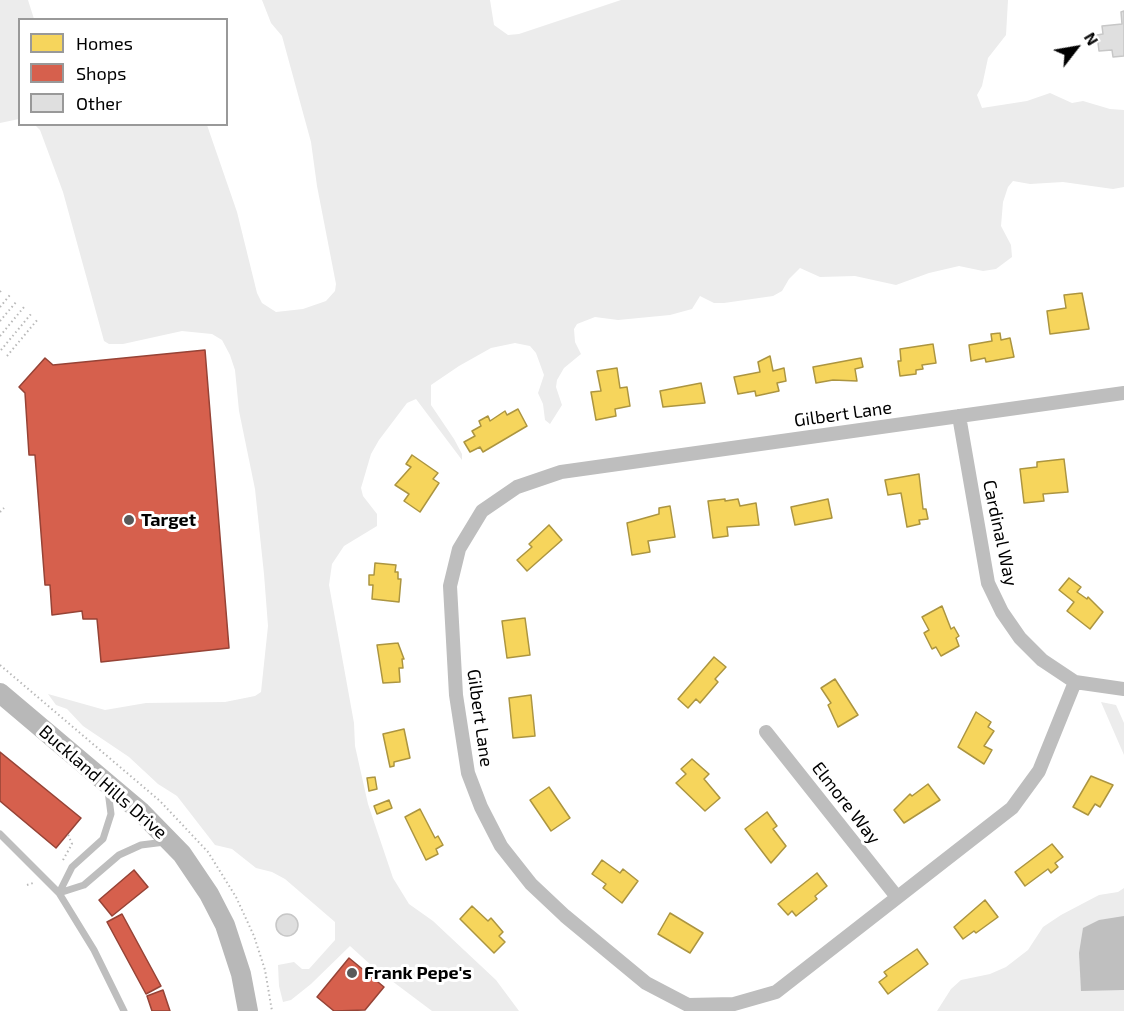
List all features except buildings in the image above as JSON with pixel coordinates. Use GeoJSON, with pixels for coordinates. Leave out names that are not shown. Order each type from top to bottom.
{"type":"FeatureCollection","features":[{"type":"Feature","properties":{"kind":"street","name":"Gilbert Lane"},"geometry":{"type":"LineString","coordinates":[[1075,682],[1039,771],[1012,808],[776,992],[734,1004],[688,1005],[646,983],[565,916],[531,884],[501,846],[480,807],[468,773],[456,695],[450,586],[459,549],[482,511],[517,487],[561,472],[1124,393]]}},
{"type":"Feature","properties":{"kind":"street","name":"Cardinal Way"},"geometry":{"type":"LineString","coordinates":[[959,416],[988,583],[1002,612],[1020,638],[1042,660],[1075,682],[1124,689]]}},
{"type":"Feature","properties":{"kind":"street","name":"Buckland Hills Drive"},"geometry":{"type":"LineString","coordinates":[[0,693],[108,784],[171,841],[196,874],[220,915],[235,954],[248,1011]]}},
{"type":"Feature","properties":{"kind":"street","name":"Elmore Way"},"geometry":{"type":"LineString","coordinates":[[766,732],[897,897]]}},
{"type":"Feature","properties":{"kind":"lane"},"geometry":{"type":"LineString","coordinates":[[59,893],[72,867],[103,839],[108,828],[111,814],[108,784]]}},
{"type":"Feature","properties":{"kind":"lane"},"geometry":{"type":"LineString","coordinates":[[0,834],[59,893],[94,950],[124,1011]]}},
{"type":"Feature","properties":{"kind":"lane"},"geometry":{"type":"LineString","coordinates":[[59,893],[84,885],[119,855],[141,845],[171,841]]}},
{"type":"Feature","properties":{"kind":"path"},"geometry":{"type":"LineString","coordinates":[[0,307],[10,295]]}},
{"type":"Feature","properties":{"kind":"path"},"geometry":{"type":"LineString","coordinates":[[0,321],[16,301]]}},
{"type":"Feature","properties":{"kind":"path"},"geometry":{"type":"LineString","coordinates":[[0,336],[24,307]]}},
{"type":"Feature","properties":{"kind":"path"},"geometry":{"type":"LineString","coordinates":[[1,350],[31,314]]}},
{"type":"Feature","properties":{"kind":"path"},"geometry":{"type":"LineString","coordinates":[[7,356],[38,319]]}},
{"type":"Feature","properties":{"kind":"path"},"geometry":{"type":"LineString","coordinates":[[0,512],[4,508]]}},
{"type":"Feature","properties":{"kind":"path"},"geometry":{"type":"LineString","coordinates":[[63,860],[72,844],[67,832]]}},
{"type":"Feature","properties":{"kind":"path"},"geometry":{"type":"LineString","coordinates":[[27,885],[33,883]]}},
{"type":"Feature","properties":{"kind":"shaded area"},"geometry":{"type":"Polygon","coordinates":[[[0,0],[28,0],[34,18],[18,18],[18,119],[0,123],[0,0]]]}},
{"type":"Feature","properties":{"kind":"shaded area"},"geometry":{"type":"Polygon","coordinates":[[[262,0],[490,0],[494,25],[508,35],[519,34],[621,0],[1008,0],[1006,35],[988,58],[982,86],[977,95],[982,108],[1027,101],[1050,93],[1072,103],[1083,101],[1110,109],[1124,110],[1124,187],[1113,189],[1063,182],[1030,184],[1013,181],[1008,187],[1003,202],[1001,226],[1011,245],[1012,257],[996,269],[983,271],[959,266],[929,273],[896,285],[855,276],[820,277],[800,268],[789,279],[782,291],[773,296],[714,303],[700,296],[692,309],[670,315],[618,320],[595,317],[577,324],[574,329],[575,342],[581,354],[564,368],[557,380],[556,387],[562,405],[550,424],[545,420],[543,404],[538,393],[544,375],[536,353],[530,346],[515,343],[491,348],[431,385],[431,405],[454,439],[462,454],[462,460],[416,399],[407,403],[379,440],[371,454],[361,488],[363,496],[377,514],[377,526],[344,546],[332,564],[329,585],[354,723],[355,746],[368,804],[393,878],[409,904],[433,921],[496,980],[519,1011],[432,1011],[372,966],[350,946],[311,984],[291,1000],[283,1002],[279,986],[278,965],[294,962],[302,969],[309,969],[335,940],[335,922],[285,879],[272,872],[256,868],[232,849],[215,845],[177,796],[158,784],[129,757],[83,726],[67,709],[56,705],[48,694],[105,710],[146,703],[225,702],[255,696],[261,692],[268,626],[264,574],[255,489],[239,411],[235,370],[230,355],[222,340],[212,334],[182,331],[123,344],[109,344],[104,341],[63,192],[40,130],[36,126],[207,126],[237,212],[257,293],[262,303],[276,312],[303,309],[326,301],[335,291],[336,284],[311,142],[282,36],[271,23],[262,0]]]}},
{"type":"Feature","properties":{"kind":"shaded area"},"geometry":{"type":"Polygon","coordinates":[[[1101,702],[1116,705],[1124,723],[1124,755],[1101,702]]]}},
{"type":"Feature","properties":{"kind":"shaded area"},"geometry":{"type":"Polygon","coordinates":[[[1124,888],[1124,1011],[937,1011],[951,989],[961,980],[990,974],[1006,967],[1028,950],[1043,927],[1099,895],[1118,892],[1124,888]]]}},
{"type":"Feature","properties":{"kind":"shaded area"},"geometry":{"type":"Polygon","coordinates":[[[1124,916],[1124,990],[1081,991],[1079,953],[1083,928],[1099,920],[1124,916]]]}},
{"type":"Feature","properties":{"kind":"place","name":"Target"},"geometry":{"type":"Point","coordinates":[129,520]}},
{"type":"Feature","properties":{"kind":"place","name":"Frank Pepe's"},"geometry":{"type":"Point","coordinates":[352,973]}}]}
